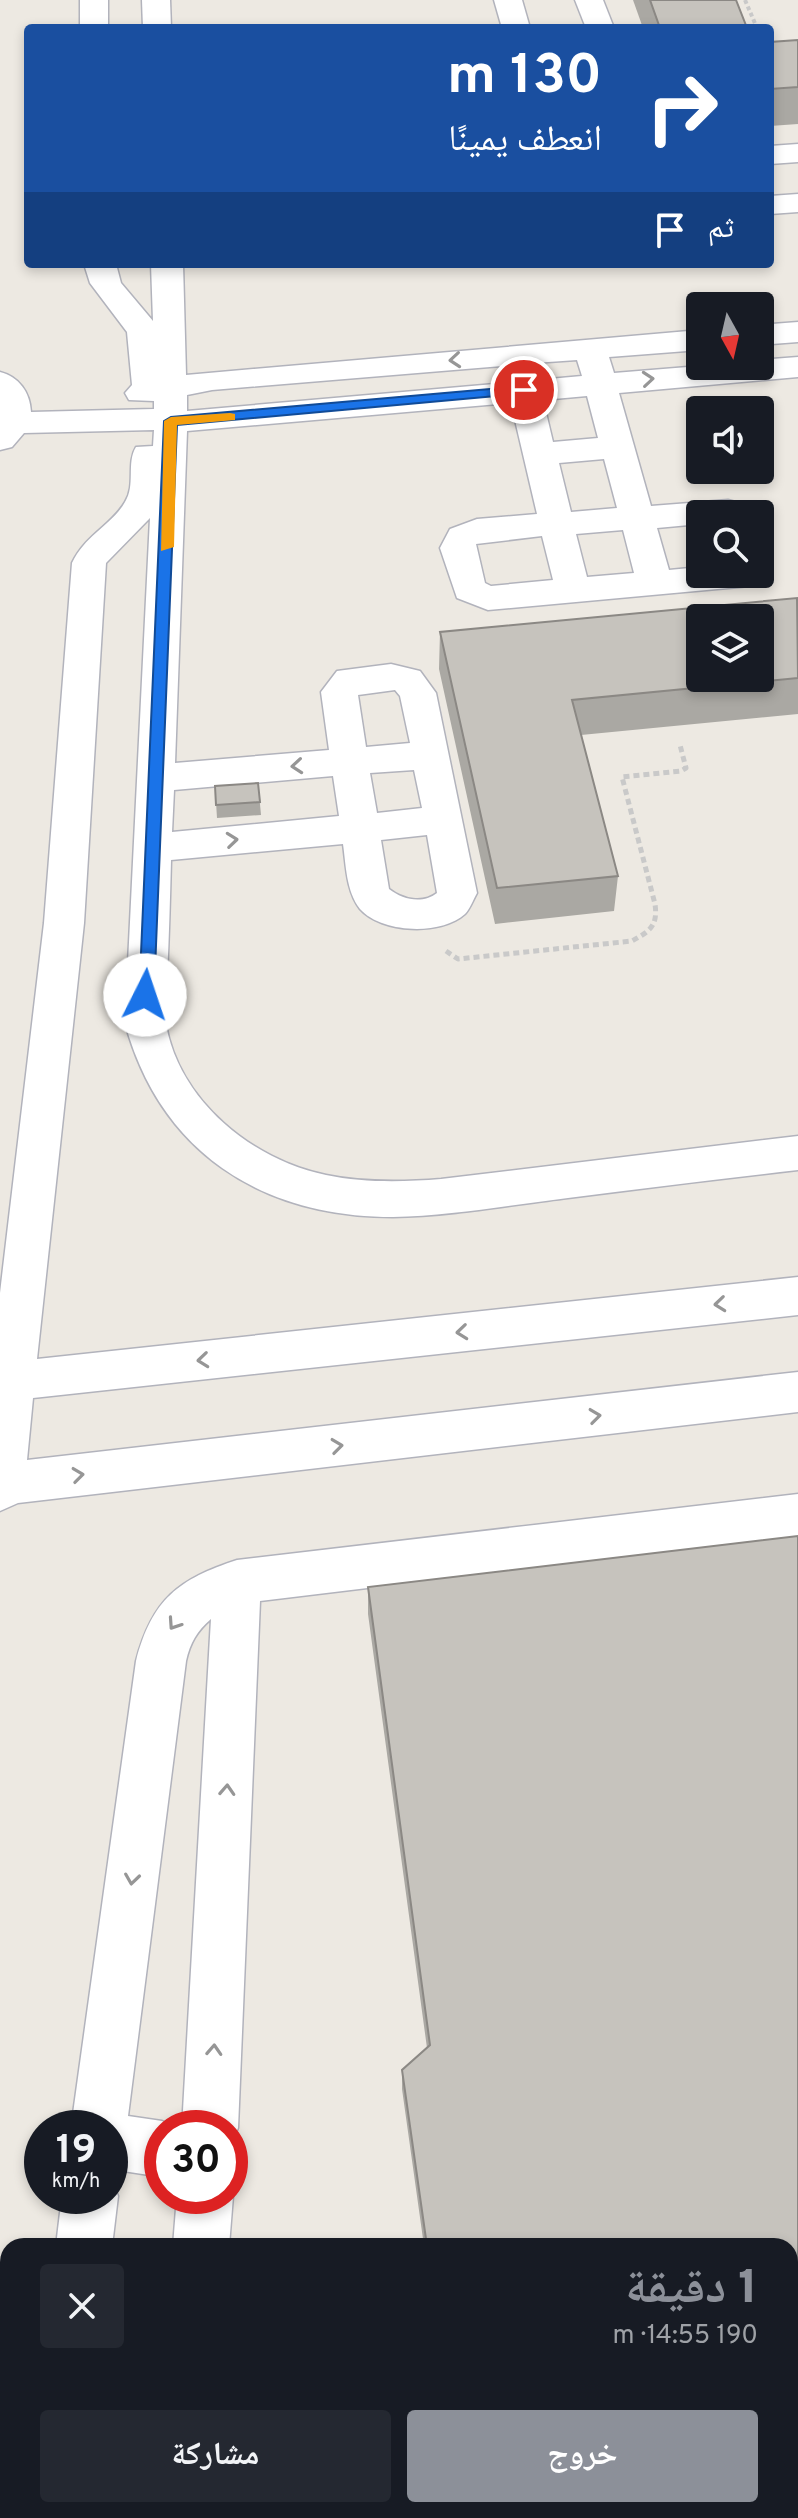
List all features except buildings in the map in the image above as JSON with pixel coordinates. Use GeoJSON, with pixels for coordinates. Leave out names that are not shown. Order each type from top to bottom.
{"type":"FeatureCollection","features":[{"type":"Feature","properties":{"kind":"street"},"geometry":{"type":"LineString","coordinates":[[94,0],[94,24]]}},
{"type":"Feature","properties":{"kind":"street"},"geometry":{"type":"LineString","coordinates":[[156,0],[157,24]]}},
{"type":"Feature","properties":{"kind":"street"},"geometry":{"type":"LineString","coordinates":[[508,0],[515,24]]}},
{"type":"Feature","properties":{"kind":"street"},"geometry":{"type":"LineString","coordinates":[[589,0],[598,24]]}},
{"type":"Feature","properties":{"kind":"street"},"geometry":{"type":"LineString","coordinates":[[774,155],[798,153]]}},
{"type":"Feature","properties":{"kind":"street"},"geometry":{"type":"LineString","coordinates":[[774,205],[798,203]]}},
{"type":"Feature","properties":{"kind":"street"},"geometry":{"type":"LineString","coordinates":[[0,1490],[64,923],[89,563],[98,545],[129,520],[144,501],[148,491],[159,405],[143,333],[132,314],[105,286],[101,268]]}},
{"type":"Feature","properties":{"kind":"street"},"geometry":{"type":"LineString","coordinates":[[167,268],[159,405],[157,778],[145,995],[150,1050],[161,1078],[188,1116],[224,1149],[255,1167],[324,1192],[401,1199],[798,1153]]}},
{"type":"Feature","properties":{"kind":"street"},"geometry":{"type":"LineString","coordinates":[[774,334],[798,332]]}},
{"type":"Feature","properties":{"kind":"street"},"geometry":{"type":"LineString","coordinates":[[159,405],[515,355],[686,341]]}},
{"type":"Feature","properties":{"kind":"street"},"geometry":{"type":"LineString","coordinates":[[590,348],[655,584]]}},
{"type":"Feature","properties":{"kind":"street"},"geometry":{"type":"LineString","coordinates":[[515,355],[573,591]]}},
{"type":"Feature","properties":{"kind":"street"},"geometry":{"type":"LineString","coordinates":[[7,412],[524,390],[798,367]]}},
{"type":"Feature","properties":{"kind":"street"},"geometry":{"type":"LineString","coordinates":[[539,454],[618,447]]}},
{"type":"Feature","properties":{"kind":"street"},"geometry":{"type":"LineString","coordinates":[[686,514],[477,530],[459,540],[457,548],[466,585],[474,594],[488,598],[686,581]]}},
{"type":"Feature","properties":{"kind":"street"},"geometry":{"type":"LineString","coordinates":[[397,677],[415,685],[457,893],[450,905],[435,912],[396,913],[377,906],[370,893],[339,692],[345,682],[397,677]]}},
{"type":"Feature","properties":{"kind":"street"},"geometry":{"type":"LineString","coordinates":[[157,778],[430,755]]}},
{"type":"Feature","properties":{"kind":"street"},"geometry":{"type":"LineString","coordinates":[[154,848],[443,820]]}},
{"type":"Feature","properties":{"kind":"street"},"geometry":{"type":"LineString","coordinates":[[13,1381],[798,1296]]}},
{"type":"Feature","properties":{"kind":"street"},"geometry":{"type":"LineString","coordinates":[[1,1484],[798,1392]]}},
{"type":"Feature","properties":{"kind":"street"},"geometry":{"type":"LineString","coordinates":[[101,2110],[165,1638],[177,1618],[194,1600],[237,1582],[798,1515]]}},
{"type":"Feature","properties":{"kind":"street"},"geometry":{"type":"LineString","coordinates":[[211,2110],[237,1582]]}},
{"type":"Feature","properties":{"kind":"street"},"geometry":{"type":"LineString","coordinates":[[85,2238],[88,2214]]}},
{"type":"Feature","properties":{"kind":"street"},"geometry":{"type":"LineString","coordinates":[[202,2238],[204,2214]]}},
{"type":"Feature","properties":{"kind":"path"},"geometry":{"type":"LineString","coordinates":[[745,0],[755,24]]}},
{"type":"Feature","properties":{"kind":"path"},"geometry":{"type":"LineString","coordinates":[[435,912],[445,949],[458,959],[644,937],[652,930],[657,918],[622,777],[681,771],[686,768],[680,745]]}},
{"type":"Feature","properties":{"kind":"slow traffic"},"geometry":{"type":"LineString","coordinates":[[166,547],[171,421],[230,417]]}},
{"type":"Feature","properties":{"kind":"route"},"geometry":{"type":"LineString","coordinates":[[145,995],[171,421],[524,390]]}}]}
